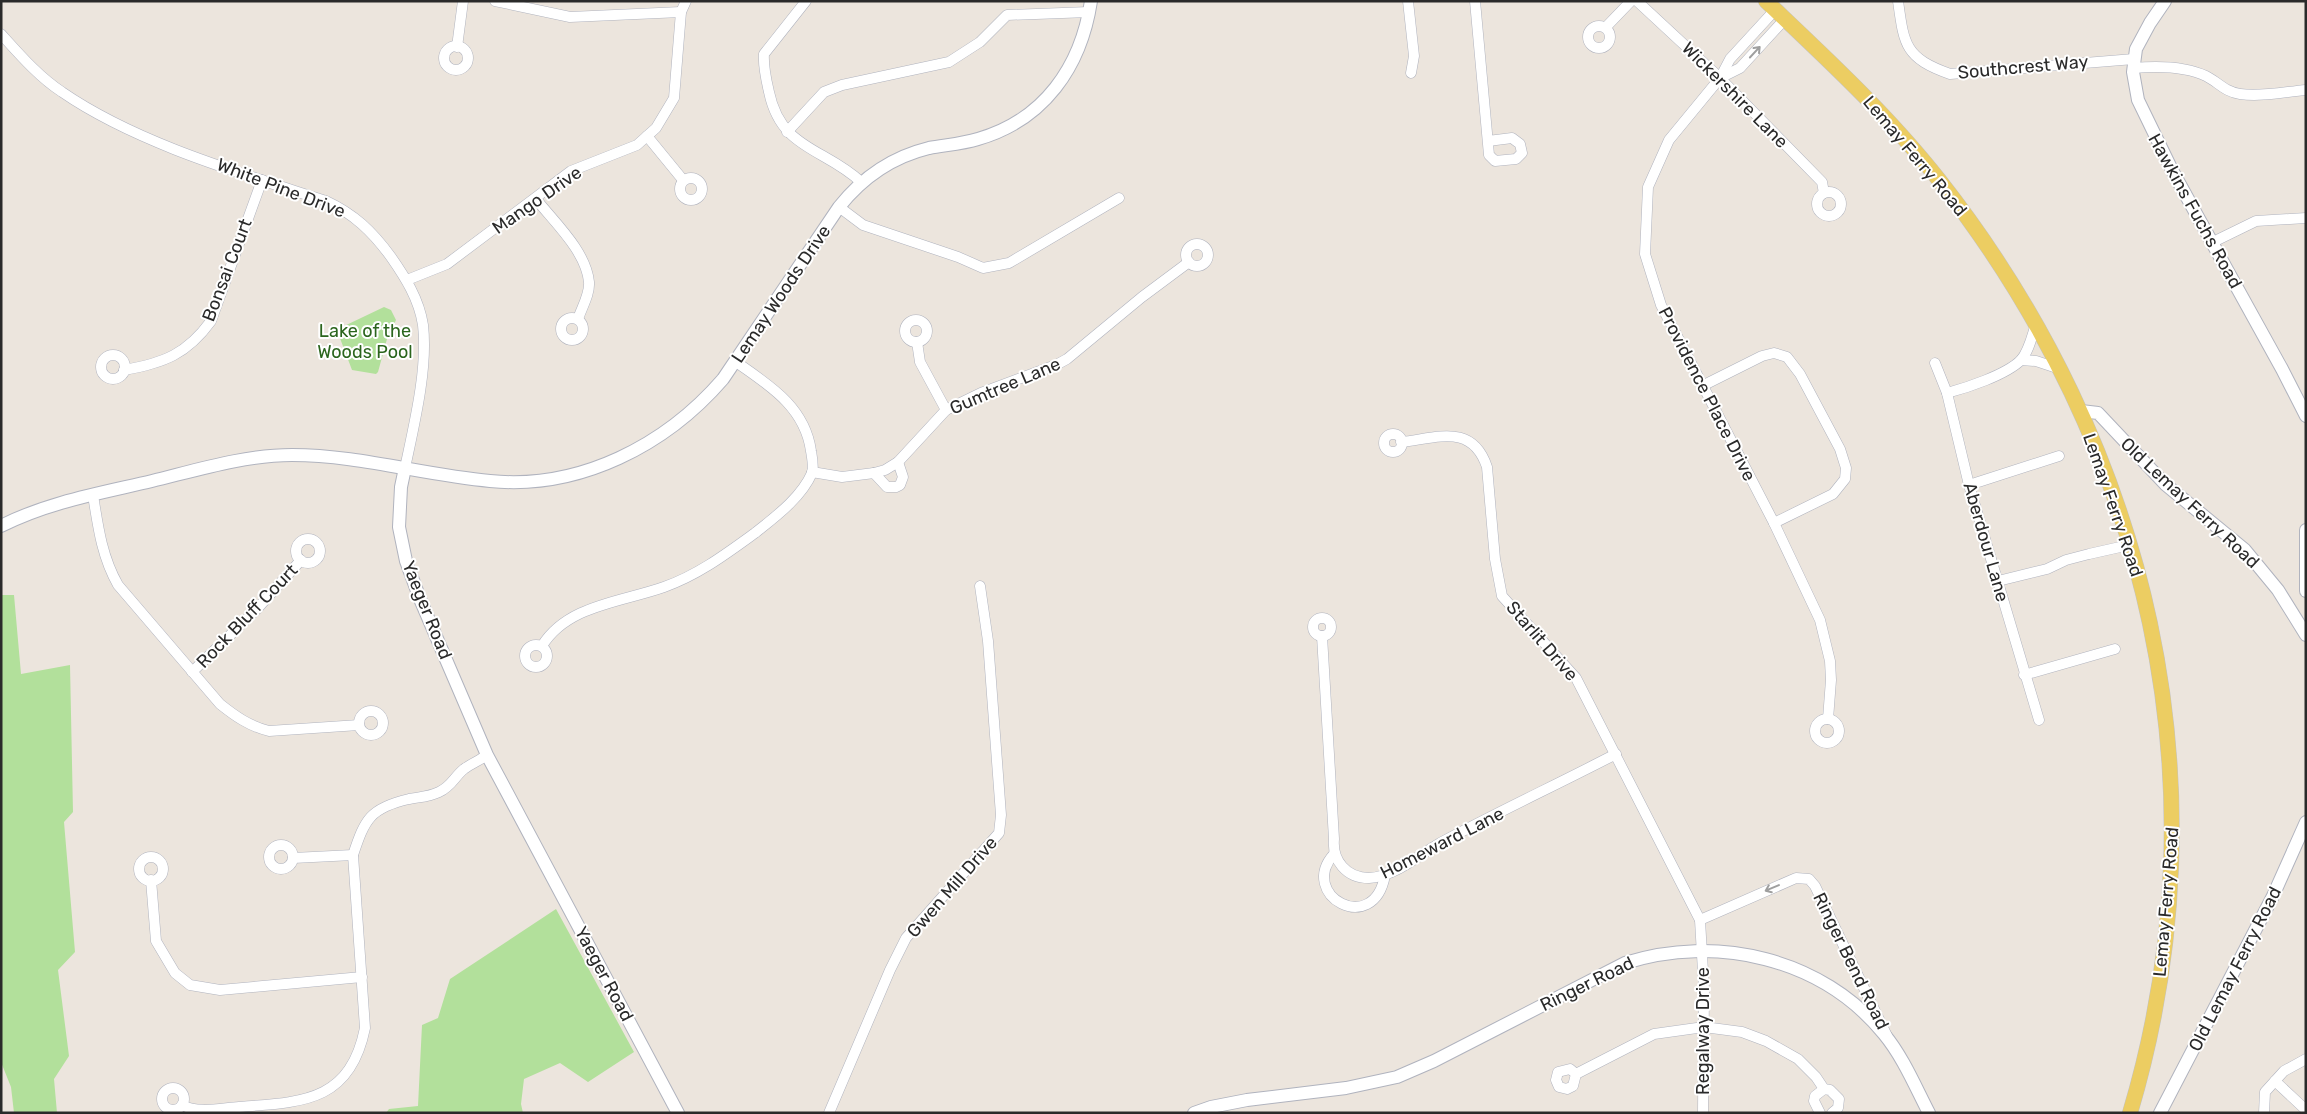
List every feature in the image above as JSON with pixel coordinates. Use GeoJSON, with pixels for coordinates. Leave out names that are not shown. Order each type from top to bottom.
{"type":"FeatureCollection","features":[{"type":"Feature","properties":{"kind":"main road","name":"Lemay Ferry Road"},"geometry":{"type":"LineString","coordinates":[[1775,10],[1873,105],[1938,178],[1989,248],[2036,324],[2081,411],[2108,480],[2129,545],[2149,621],[2162,686],[2170,752],[2173,824],[2169,906],[2161,975],[2143,1064],[2130,1113]]}},
{"type":"Feature","properties":{"kind":"street"},"geometry":{"type":"LineString","coordinates":[[457,47],[463,1]]}},
{"type":"Feature","properties":{"kind":"street"},"geometry":{"type":"LineString","coordinates":[[495,1],[570,17],[681,12]]}},
{"type":"Feature","properties":{"kind":"street","name":"Mango Drive"},"geometry":{"type":"LineString","coordinates":[[407,280],[447,264],[571,171],[637,145],[656,128],[674,98],[681,12],[686,1]]}},
{"type":"Feature","properties":{"kind":"street"},"geometry":{"type":"LineString","coordinates":[[806,1],[764,54],[763,65],[770,99],[787,132],[798,141],[852,173],[861,182]]}},
{"type":"Feature","properties":{"kind":"street"},"geometry":{"type":"LineString","coordinates":[[1408,1],[1414,56],[1411,73]]}},
{"type":"Feature","properties":{"kind":"street"},"geometry":{"type":"LineString","coordinates":[[1476,1],[1488,140]]}},
{"type":"Feature","properties":{"kind":"street"},"geometry":{"type":"LineString","coordinates":[[1606,27],[1631,1]]}},
{"type":"Feature","properties":{"kind":"street","name":"Wickershire Lane"},"geometry":{"type":"LineString","coordinates":[[1637,1],[1720,78],[1822,182],[1824,193]]}},
{"type":"Feature","properties":{"kind":"street","name":"Southcrest Way"},"geometry":{"type":"LineString","coordinates":[[1898,1],[1903,39],[1913,53],[1924,62],[1950,74],[2133,63],[2159,65],[2206,76],[2224,89],[2239,94],[2306,90]]}},
{"type":"Feature","properties":{"kind":"street","name":"Hawkins Fuchs Road"},"geometry":{"type":"LineString","coordinates":[[2165,1],[2142,38],[2133,63],[2134,85],[2143,115],[2306,416]]}},
{"type":"Feature","properties":{"kind":"street"},"geometry":{"type":"LineString","coordinates":[[787,132],[824,92],[832,88],[949,62],[980,42],[1007,15],[1090,7]]}},
{"type":"Feature","properties":{"kind":"street","name":"Lemay Woods Drive"},"geometry":{"type":"LineString","coordinates":[[405,468],[472,479],[512,482],[540,480],[584,471],[633,452],[673,428],[708,397],[736,362],[839,206],[861,182],[885,166],[914,152],[976,140],[994,134],[1026,116],[1041,104],[1064,77],[1081,46],[1090,7]]}},
{"type":"Feature","properties":{"kind":"street","name":"Providence Place Drive"},"geometry":{"type":"LineString","coordinates":[[1775,10],[1730,59],[1720,78],[1669,140],[1648,187],[1645,254],[1661,305],[1774,523],[1820,620],[1827,642],[1831,680],[1828,719]]}},
{"type":"Feature","properties":{"kind":"street","name":"White Pine Drive"},"geometry":{"type":"LineString","coordinates":[[1,34],[42,76],[96,114],[140,135],[347,210],[377,238],[407,280],[422,324],[423,355],[419,393],[405,468]]}},
{"type":"Feature","properties":{"kind":"street"},"geometry":{"type":"LineString","coordinates":[[647,136],[683,180]]}},
{"type":"Feature","properties":{"kind":"street","name":"Bonsai Court"},"geometry":{"type":"LineString","coordinates":[[124,370],[150,366],[168,359],[187,348],[200,335],[210,320],[262,180]]}},
{"type":"Feature","properties":{"kind":"street"},"geometry":{"type":"LineString","coordinates":[[839,206],[863,225],[958,257],[983,268],[1010,263],[1119,198]]}},
{"type":"Feature","properties":{"kind":"street"},"geometry":{"type":"LineString","coordinates":[[536,199],[571,243],[585,268],[589,281],[588,293],[578,319]]}},
{"type":"Feature","properties":{"kind":"street"},"geometry":{"type":"LineString","coordinates":[[2212,243],[2256,221],[2306,218]]}},
{"type":"Feature","properties":{"kind":"street","name":"Gumtree Lane"},"geometry":{"type":"LineString","coordinates":[[812,472],[842,477],[874,473],[898,462],[946,410],[981,393],[1067,359],[1142,297],[1189,262]]}},
{"type":"Feature","properties":{"kind":"street"},"geometry":{"type":"LineString","coordinates":[[1947,393],[1982,382],[2020,360],[2028,349],[2036,324]]}},
{"type":"Feature","properties":{"kind":"street"},"geometry":{"type":"LineString","coordinates":[[917,342],[920,362],[946,410]]}},
{"type":"Feature","properties":{"kind":"street"},"geometry":{"type":"LineString","coordinates":[[1702,386],[1762,356],[1774,353],[1787,357],[1800,374],[1840,449],[1846,468],[1845,479],[1833,494],[1774,523]]}},
{"type":"Feature","properties":{"kind":"street"},"geometry":{"type":"LineString","coordinates":[[2020,360],[2036,362],[2060,369]]}},
{"type":"Feature","properties":{"kind":"street"},"geometry":{"type":"LineString","coordinates":[[542,646],[550,633],[567,619],[665,587],[706,568],[774,517],[800,491],[812,472],[808,432],[798,415],[770,386],[736,362]]}},
{"type":"Feature","properties":{"kind":"street","name":"Aberdour Lane"},"geometry":{"type":"LineString","coordinates":[[1935,363],[1947,393],[1969,485],[2038,720]]}},
{"type":"Feature","properties":{"kind":"street","name":"Old Lemay Ferry Road"},"geometry":{"type":"LineString","coordinates":[[2081,411],[2098,413],[2165,484],[2245,550],[2278,590],[2306,635]]}},
{"type":"Feature","properties":{"kind":"street","name":"Starlit Drive"},"geometry":{"type":"LineString","coordinates":[[1401,442],[1451,436],[1464,438],[1478,447],[1487,467],[1495,559],[1502,596],[1576,678],[1700,920],[1702,950]]}},
{"type":"Feature","properties":{"kind":"street"},"geometry":{"type":"LineString","coordinates":[[1,526],[42,508],[216,466],[271,456],[326,456],[405,468]]}},
{"type":"Feature","properties":{"kind":"street"},"geometry":{"type":"LineString","coordinates":[[1969,485],[2059,456]]}},
{"type":"Feature","properties":{"kind":"street"},"geometry":{"type":"LineString","coordinates":[[874,473],[887,487],[896,487],[900,485],[903,477],[898,462]]}},
{"type":"Feature","properties":{"kind":"street","name":"Yaeger Road"},"geometry":{"type":"LineString","coordinates":[[405,468],[401,487],[399,517],[401,542],[406,561],[488,755],[678,1113]]}},
{"type":"Feature","properties":{"kind":"street"},"geometry":{"type":"LineString","coordinates":[[93,495],[100,541],[109,568],[118,585],[220,704],[254,727],[269,731],[359,725]]}},
{"type":"Feature","properties":{"kind":"street"},"geometry":{"type":"LineString","coordinates":[[2306,530],[2306,590]]}},
{"type":"Feature","properties":{"kind":"street"},"geometry":{"type":"LineString","coordinates":[[1998,581],[2047,569],[2066,560],[2129,545]]}},
{"type":"Feature","properties":{"kind":"street","name":"Rock Bluff Court"},"geometry":{"type":"LineString","coordinates":[[192,672],[256,610],[301,560]]}},
{"type":"Feature","properties":{"kind":"street","name":"Gwen Mill Drive"},"geometry":{"type":"LineString","coordinates":[[829,1113],[890,970],[906,938],[999,833],[1001,815],[989,655],[980,586]]}},
{"type":"Feature","properties":{"kind":"street"},"geometry":{"type":"LineString","coordinates":[[1322,636],[1334,854],[1325,864],[1326,885],[1331,896],[1338,903],[1360,907],[1370,904],[1383,887],[1385,874]]}},
{"type":"Feature","properties":{"kind":"street"},"geometry":{"type":"LineString","coordinates":[[2024,675],[2115,649]]}},
{"type":"Feature","properties":{"kind":"street","name":"Homeward Lane"},"geometry":{"type":"LineString","coordinates":[[1334,854],[1342,868],[1350,873],[1369,878],[1385,874],[1441,843],[1616,754]]}},
{"type":"Feature","properties":{"kind":"street"},"geometry":{"type":"LineString","coordinates":[[182,1105],[189,1109],[212,1109],[295,1102],[324,1092],[346,1074],[360,1052],[366,1028],[353,855],[361,831],[367,819],[375,812],[390,804],[432,796],[450,787],[463,770],[488,755]]}},
{"type":"Feature","properties":{"kind":"street","name":"Old Lemay Ferry Road"},"geometry":{"type":"LineString","coordinates":[[2160,1113],[2273,896],[2306,822]]}},
{"type":"Feature","properties":{"kind":"street"},"geometry":{"type":"LineString","coordinates":[[293,858],[353,855]]}},
{"type":"Feature","properties":{"kind":"street","name":"Ringer Bend Road"},"geometry":{"type":"LineString","coordinates":[[1700,920],[1807,875],[1815,886],[1891,1043]]}},
{"type":"Feature","properties":{"kind":"street"},"geometry":{"type":"LineString","coordinates":[[151,880],[156,941],[175,972],[190,985],[220,990],[362,977]]}},
{"type":"Feature","properties":{"kind":"street","name":"Ringer Road"},"geometry":{"type":"LineString","coordinates":[[1194,1113],[1211,1107],[1246,1100],[1346,1088],[1391,1079],[1447,1055],[1618,965],[1653,955],[1702,950],[1750,955],[1781,964],[1811,977],[1852,1004],[1891,1043],[1929,1113]]}},
{"type":"Feature","properties":{"kind":"street","name":"Regalway Drive"},"geometry":{"type":"LineString","coordinates":[[1702,950],[1704,1027],[1703,1113]]}},
{"type":"Feature","properties":{"kind":"street"},"geometry":{"type":"LineString","coordinates":[[1576,1074],[1654,1034],[1704,1027],[1742,1032],[1766,1041],[1798,1059],[1824,1088],[1830,1090],[1839,1099],[1838,1108],[1832,1113]]}},
{"type":"Feature","properties":{"kind":"street"},"geometry":{"type":"LineString","coordinates":[[2264,1113],[2265,1092],[2284,1071],[2306,1059]]}},
{"type":"Feature","properties":{"kind":"street"},"geometry":{"type":"LineString","coordinates":[[2275,1081],[2306,1110]]}},
{"type":"Feature","properties":{"kind":"street"},"geometry":{"type":"LineString","coordinates":[[1820,1113],[1814,1101],[1815,1096],[1824,1088]]}},
{"type":"Feature","properties":{"kind":"green space","name":"Lake of the Woods Pool"},"geometry":{"type":"Polygon","coordinates":[[[384,307],[391,310],[396,320],[387,339],[378,372],[376,374],[352,370],[338,333],[341,331],[340,328],[384,307]]]}},
{"type":"Feature","properties":{"kind":"green space"},"geometry":{"type":"Polygon","coordinates":[[[1,595],[14,595],[21,674],[70,665],[73,812],[64,822],[75,952],[58,970],[69,1056],[54,1079],[57,1113],[14,1113],[11,1087],[1,1062],[1,595]]]}},
{"type":"Feature","properties":{"kind":"green space"},"geometry":{"type":"Polygon","coordinates":[[[556,909],[634,1052],[588,1082],[560,1063],[524,1079],[521,1104],[523,1113],[386,1113],[389,1109],[418,1106],[422,1025],[438,1018],[450,979],[556,909]]]}}]}
